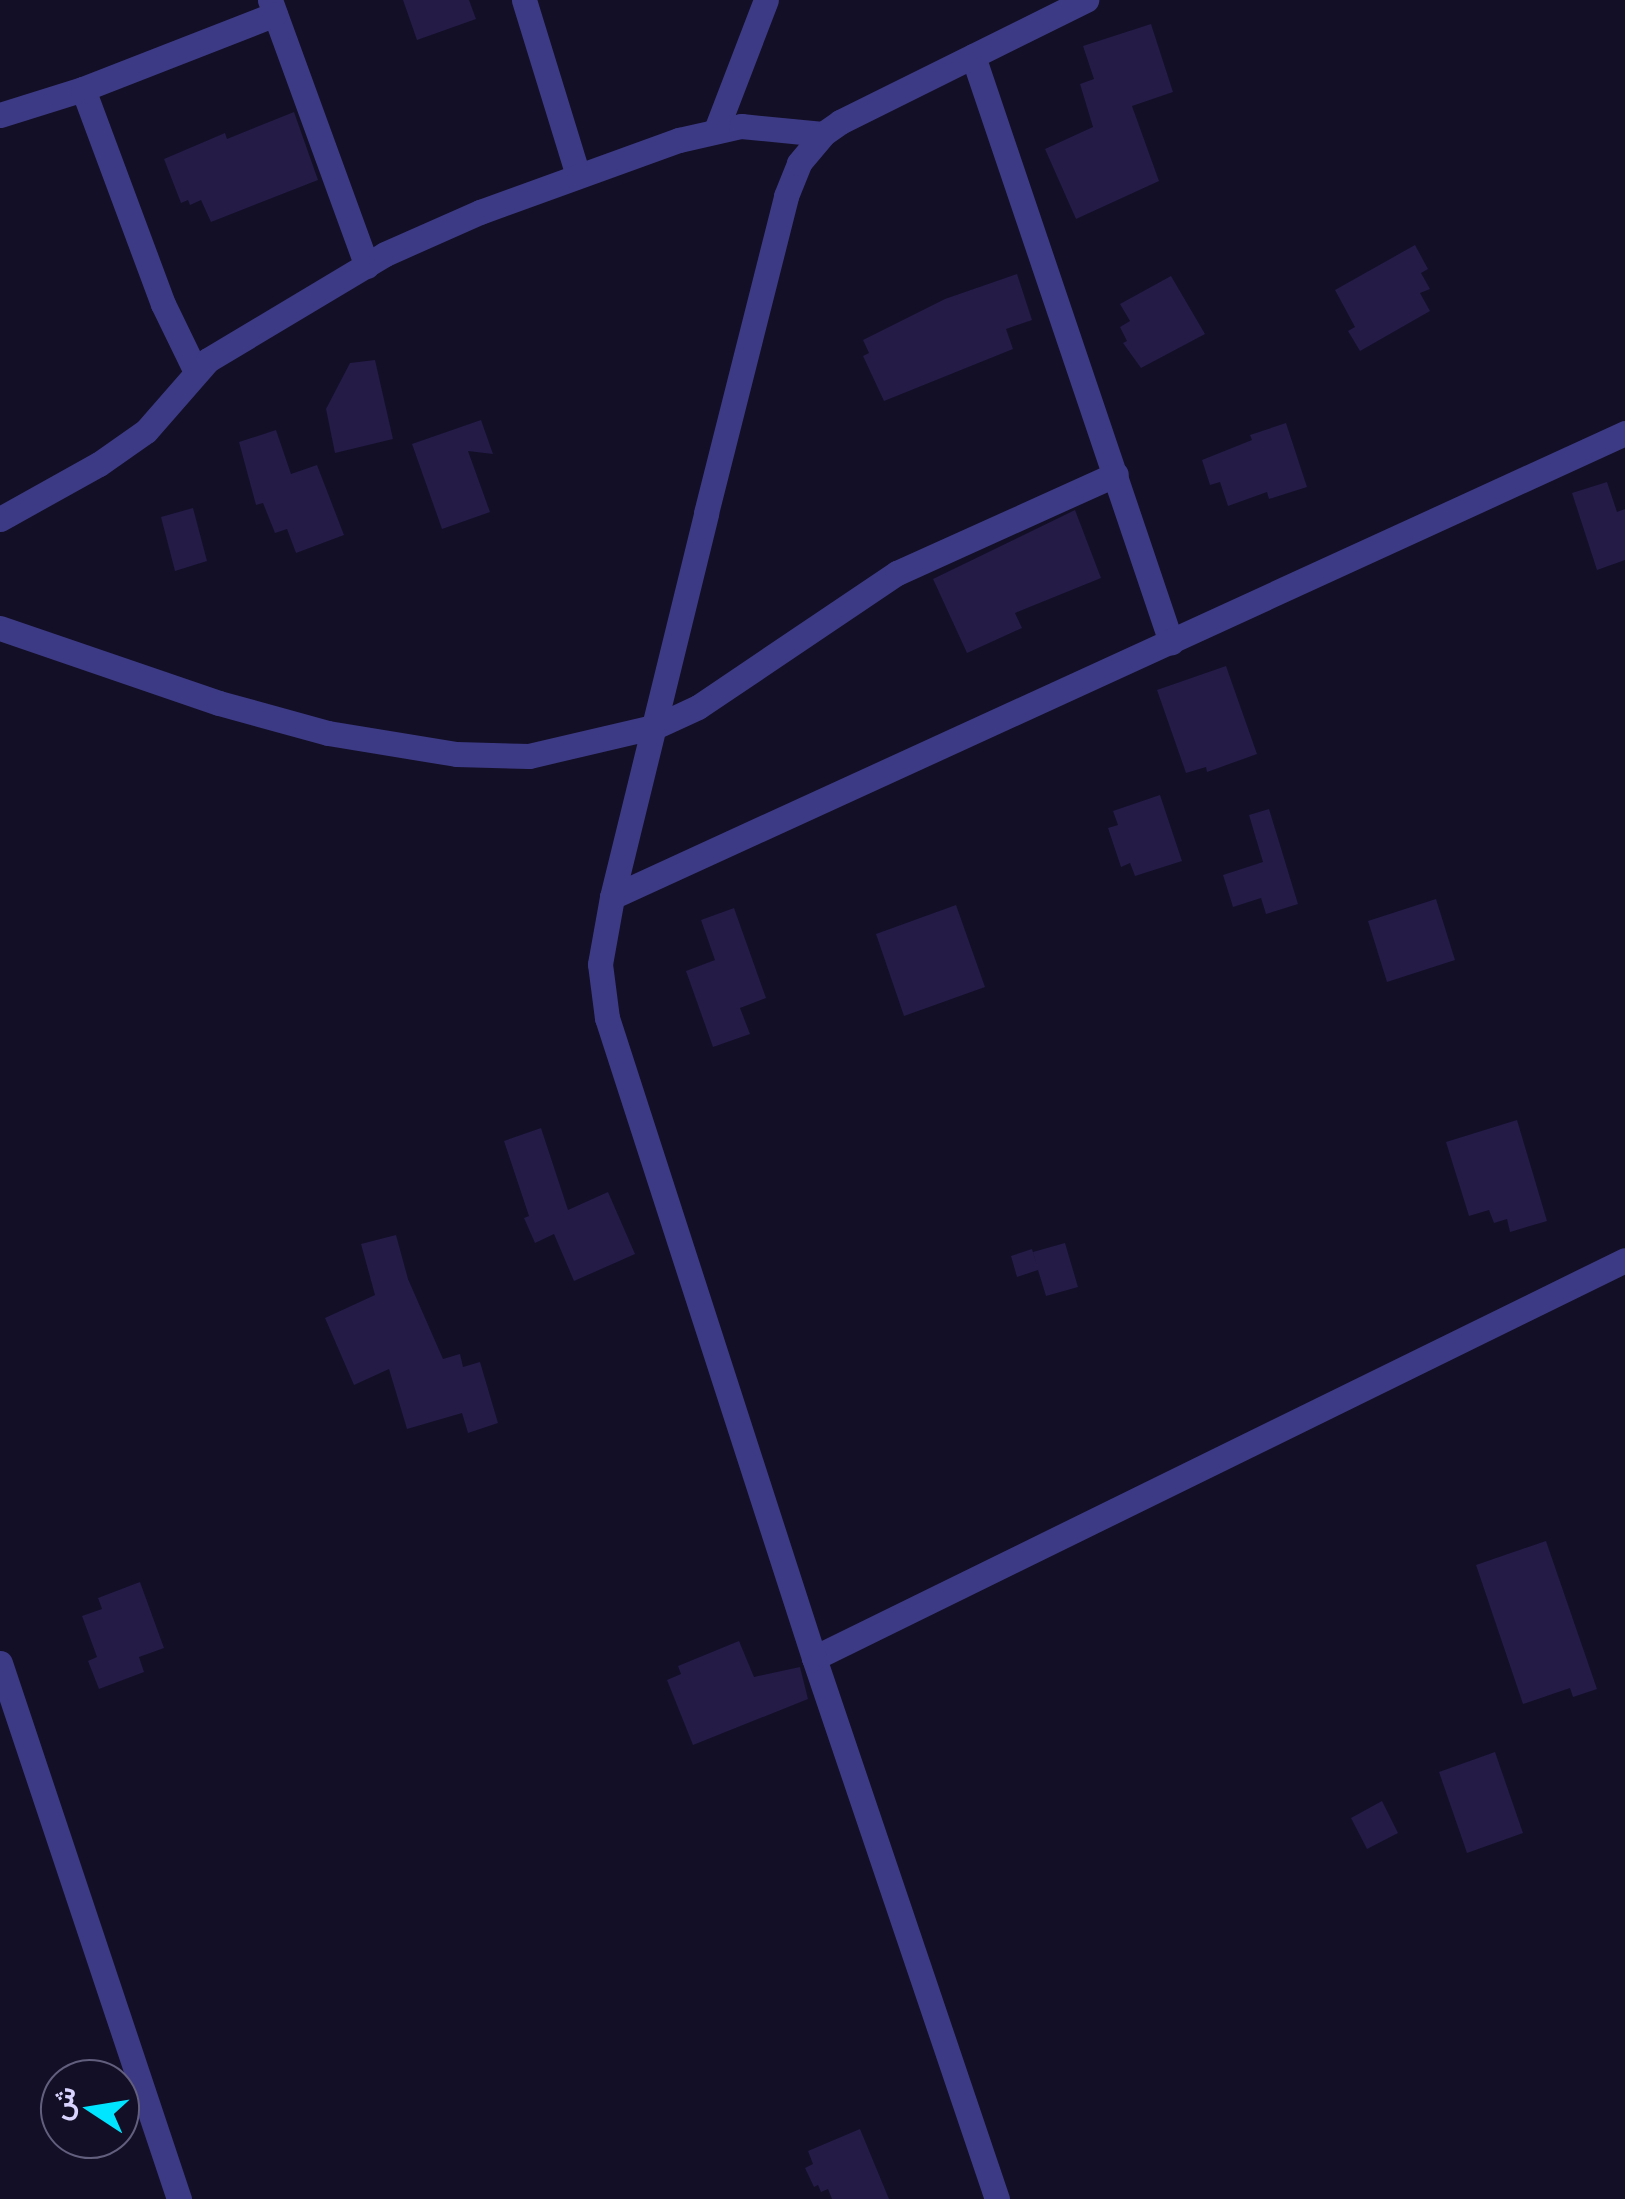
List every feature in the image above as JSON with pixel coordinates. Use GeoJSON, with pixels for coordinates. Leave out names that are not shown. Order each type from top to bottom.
{"type":"FeatureCollection","features":[{"type":"Feature","properties":{"kind":"street"},"geometry":{"type":"LineString","coordinates":[[524,0],[578,175]]}},
{"type":"Feature","properties":{"kind":"street"},"geometry":{"type":"LineString","coordinates":[[716,130],[766,0]]}},
{"type":"Feature","properties":{"kind":"street"},"geometry":{"type":"LineString","coordinates":[[997,2199],[814,1658],[607,1018],[600,964],[612,897],[786,196],[799,162],[822,134],[1086,0]]}},
{"type":"Feature","properties":{"kind":"street"},"geometry":{"type":"LineString","coordinates":[[0,115],[83,89],[272,7],[368,266]]}},
{"type":"Feature","properties":{"kind":"street"},"geometry":{"type":"LineString","coordinates":[[973,56],[1172,642]]}},
{"type":"Feature","properties":{"kind":"street"},"geometry":{"type":"LineString","coordinates":[[83,89],[163,304],[196,372]]}},
{"type":"Feature","properties":{"kind":"street"},"geometry":{"type":"LineString","coordinates":[[0,519],[146,431],[208,360],[434,232],[578,175],[716,130],[766,126],[822,134]]}},
{"type":"Feature","properties":{"kind":"street"},"geometry":{"type":"LineString","coordinates":[[612,897],[1625,433]]}},
{"type":"Feature","properties":{"kind":"street"},"geometry":{"type":"LineString","coordinates":[[0,628],[219,703],[328,733],[496,758],[529,756],[656,726],[742,678],[897,573],[1116,474]]}},
{"type":"Feature","properties":{"kind":"street"},"geometry":{"type":"LineString","coordinates":[[814,1658],[1625,1260]]}},
{"type":"Feature","properties":{"kind":"street"},"geometry":{"type":"LineString","coordinates":[[0,1663],[179,2199]]}},
{"type":"Feature","properties":{"kind":"building"},"geometry":{"type":"Polygon","coordinates":[[[403,0],[469,0],[476,19],[417,40],[403,0]]]}},
{"type":"Feature","properties":{"kind":"building"},"geometry":{"type":"Polygon","coordinates":[[[1151,24],[1173,92],[1132,106],[1159,181],[1076,219],[1045,149],[1093,127],[1080,84],[1094,79],[1083,46],[1151,24]]]}},
{"type":"Feature","properties":{"kind":"building"},"geometry":{"type":"Polygon","coordinates":[[[294,112],[318,180],[211,222],[201,200],[190,205],[188,200],[181,203],[164,159],[225,133],[227,139],[294,112]]]}},
{"type":"Feature","properties":{"kind":"building"},"geometry":{"type":"Polygon","coordinates":[[[1415,245],[1428,269],[1421,273],[1430,289],[1420,293],[1430,311],[1360,351],[1348,331],[1355,327],[1335,290],[1415,245]]]}},
{"type":"Feature","properties":{"kind":"building"},"geometry":{"type":"Polygon","coordinates":[[[1017,274],[1032,320],[1006,329],[1013,349],[884,401],[863,356],[869,353],[863,340],[945,299],[1017,274]]]}},
{"type":"Feature","properties":{"kind":"building"},"geometry":{"type":"Polygon","coordinates":[[[1171,276],[1205,334],[1141,368],[1123,343],[1127,341],[1120,327],[1130,321],[1120,304],[1171,276]]]}},
{"type":"Feature","properties":{"kind":"building"},"geometry":{"type":"Polygon","coordinates":[[[375,360],[393,439],[335,453],[326,409],[350,363],[375,360]]]}},
{"type":"Feature","properties":{"kind":"building"},"geometry":{"type":"Polygon","coordinates":[[[481,420],[493,454],[468,451],[490,512],[442,529],[412,444],[481,420]]]}},
{"type":"Feature","properties":{"kind":"building"},"geometry":{"type":"Polygon","coordinates":[[[1286,423],[1307,487],[1269,499],[1267,492],[1228,506],[1220,482],[1210,485],[1202,460],[1252,440],[1250,435],[1286,423]]]}},
{"type":"Feature","properties":{"kind":"building"},"geometry":{"type":"Polygon","coordinates":[[[276,430],[291,474],[317,465],[344,535],[296,553],[287,529],[275,533],[263,503],[256,505],[239,442],[276,430]]]}},
{"type":"Feature","properties":{"kind":"building"},"geometry":{"type":"Polygon","coordinates":[[[1607,482],[1617,512],[1625,509],[1625,560],[1597,570],[1572,493],[1607,482]]]}},
{"type":"Feature","properties":{"kind":"building"},"geometry":{"type":"Polygon","coordinates":[[[193,508],[207,561],[175,571],[161,517],[193,508]]]}},
{"type":"Feature","properties":{"kind":"building"},"geometry":{"type":"Polygon","coordinates":[[[1075,510],[1101,578],[1015,613],[1022,628],[967,653],[933,579],[1075,510]]]}},
{"type":"Feature","properties":{"kind":"building"},"geometry":{"type":"Polygon","coordinates":[[[1226,666],[1257,754],[1207,772],[1206,767],[1186,773],[1157,690],[1226,666]]]}},
{"type":"Feature","properties":{"kind":"building"},"geometry":{"type":"Polygon","coordinates":[[[1160,795],[1182,861],[1135,876],[1130,863],[1121,867],[1108,828],[1118,825],[1113,811],[1160,795]]]}},
{"type":"Feature","properties":{"kind":"building"},"geometry":{"type":"Polygon","coordinates":[[[1269,809],[1298,904],[1266,914],[1261,898],[1233,907],[1223,875],[1263,862],[1249,815],[1269,809]]]}},
{"type":"Feature","properties":{"kind":"building"},"geometry":{"type":"Polygon","coordinates":[[[1436,899],[1455,960],[1387,982],[1368,921],[1436,899]]]}},
{"type":"Feature","properties":{"kind":"building"},"geometry":{"type":"Polygon","coordinates":[[[956,905],[985,987],[904,1016],[876,934],[956,905]]]}},
{"type":"Feature","properties":{"kind":"building"},"geometry":{"type":"Polygon","coordinates":[[[734,908],[766,998],[740,1008],[750,1034],[713,1047],[686,971],[715,960],[701,920],[734,908]]]}},
{"type":"Feature","properties":{"kind":"building"},"geometry":{"type":"Polygon","coordinates":[[[1517,1120],[1547,1221],[1510,1232],[1507,1219],[1494,1223],[1489,1210],[1469,1216],[1446,1142],[1517,1120]]]}},
{"type":"Feature","properties":{"kind":"building"},"geometry":{"type":"Polygon","coordinates":[[[541,1128],[568,1210],[608,1192],[635,1254],[574,1281],[554,1234],[535,1243],[524,1218],[529,1216],[504,1141],[541,1128]]]}},
{"type":"Feature","properties":{"kind":"building"},"geometry":{"type":"Polygon","coordinates":[[[396,1235],[408,1279],[443,1359],[460,1354],[463,1367],[480,1362],[498,1423],[468,1433],[462,1413],[407,1429],[389,1369],[354,1385],[325,1318],[375,1295],[361,1244],[396,1235]]]}},
{"type":"Feature","properties":{"kind":"building"},"geometry":{"type":"Polygon","coordinates":[[[1065,1243],[1078,1287],[1046,1296],[1038,1270],[1017,1277],[1011,1256],[1032,1249],[1037,1266],[1033,1252],[1065,1243]]]}},
{"type":"Feature","properties":{"kind":"building"},"geometry":{"type":"Polygon","coordinates":[[[1546,1541],[1597,1689],[1573,1697],[1570,1688],[1523,1704],[1476,1565],[1546,1541]]]}},
{"type":"Feature","properties":{"kind":"building"},"geometry":{"type":"Polygon","coordinates":[[[140,1582],[164,1648],[139,1657],[144,1672],[99,1689],[88,1661],[97,1657],[82,1616],[102,1609],[98,1598],[140,1582]]]}},
{"type":"Feature","properties":{"kind":"building"},"geometry":{"type":"Polygon","coordinates":[[[739,1641],[754,1677],[800,1667],[808,1699],[693,1745],[667,1680],[681,1674],[678,1666],[739,1641]]]}},
{"type":"Feature","properties":{"kind":"building"},"geometry":{"type":"Polygon","coordinates":[[[1495,1752],[1523,1833],[1467,1853],[1439,1772],[1495,1752]]]}},
{"type":"Feature","properties":{"kind":"building"},"geometry":{"type":"Polygon","coordinates":[[[1382,1801],[1398,1833],[1367,1849],[1351,1818],[1382,1801]]]}},
{"type":"Feature","properties":{"kind":"building"},"geometry":{"type":"Polygon","coordinates":[[[860,2129],[889,2199],[832,2199],[828,2189],[821,2192],[818,2185],[814,2187],[805,2168],[813,2164],[808,2151],[860,2129]]]}}]}
